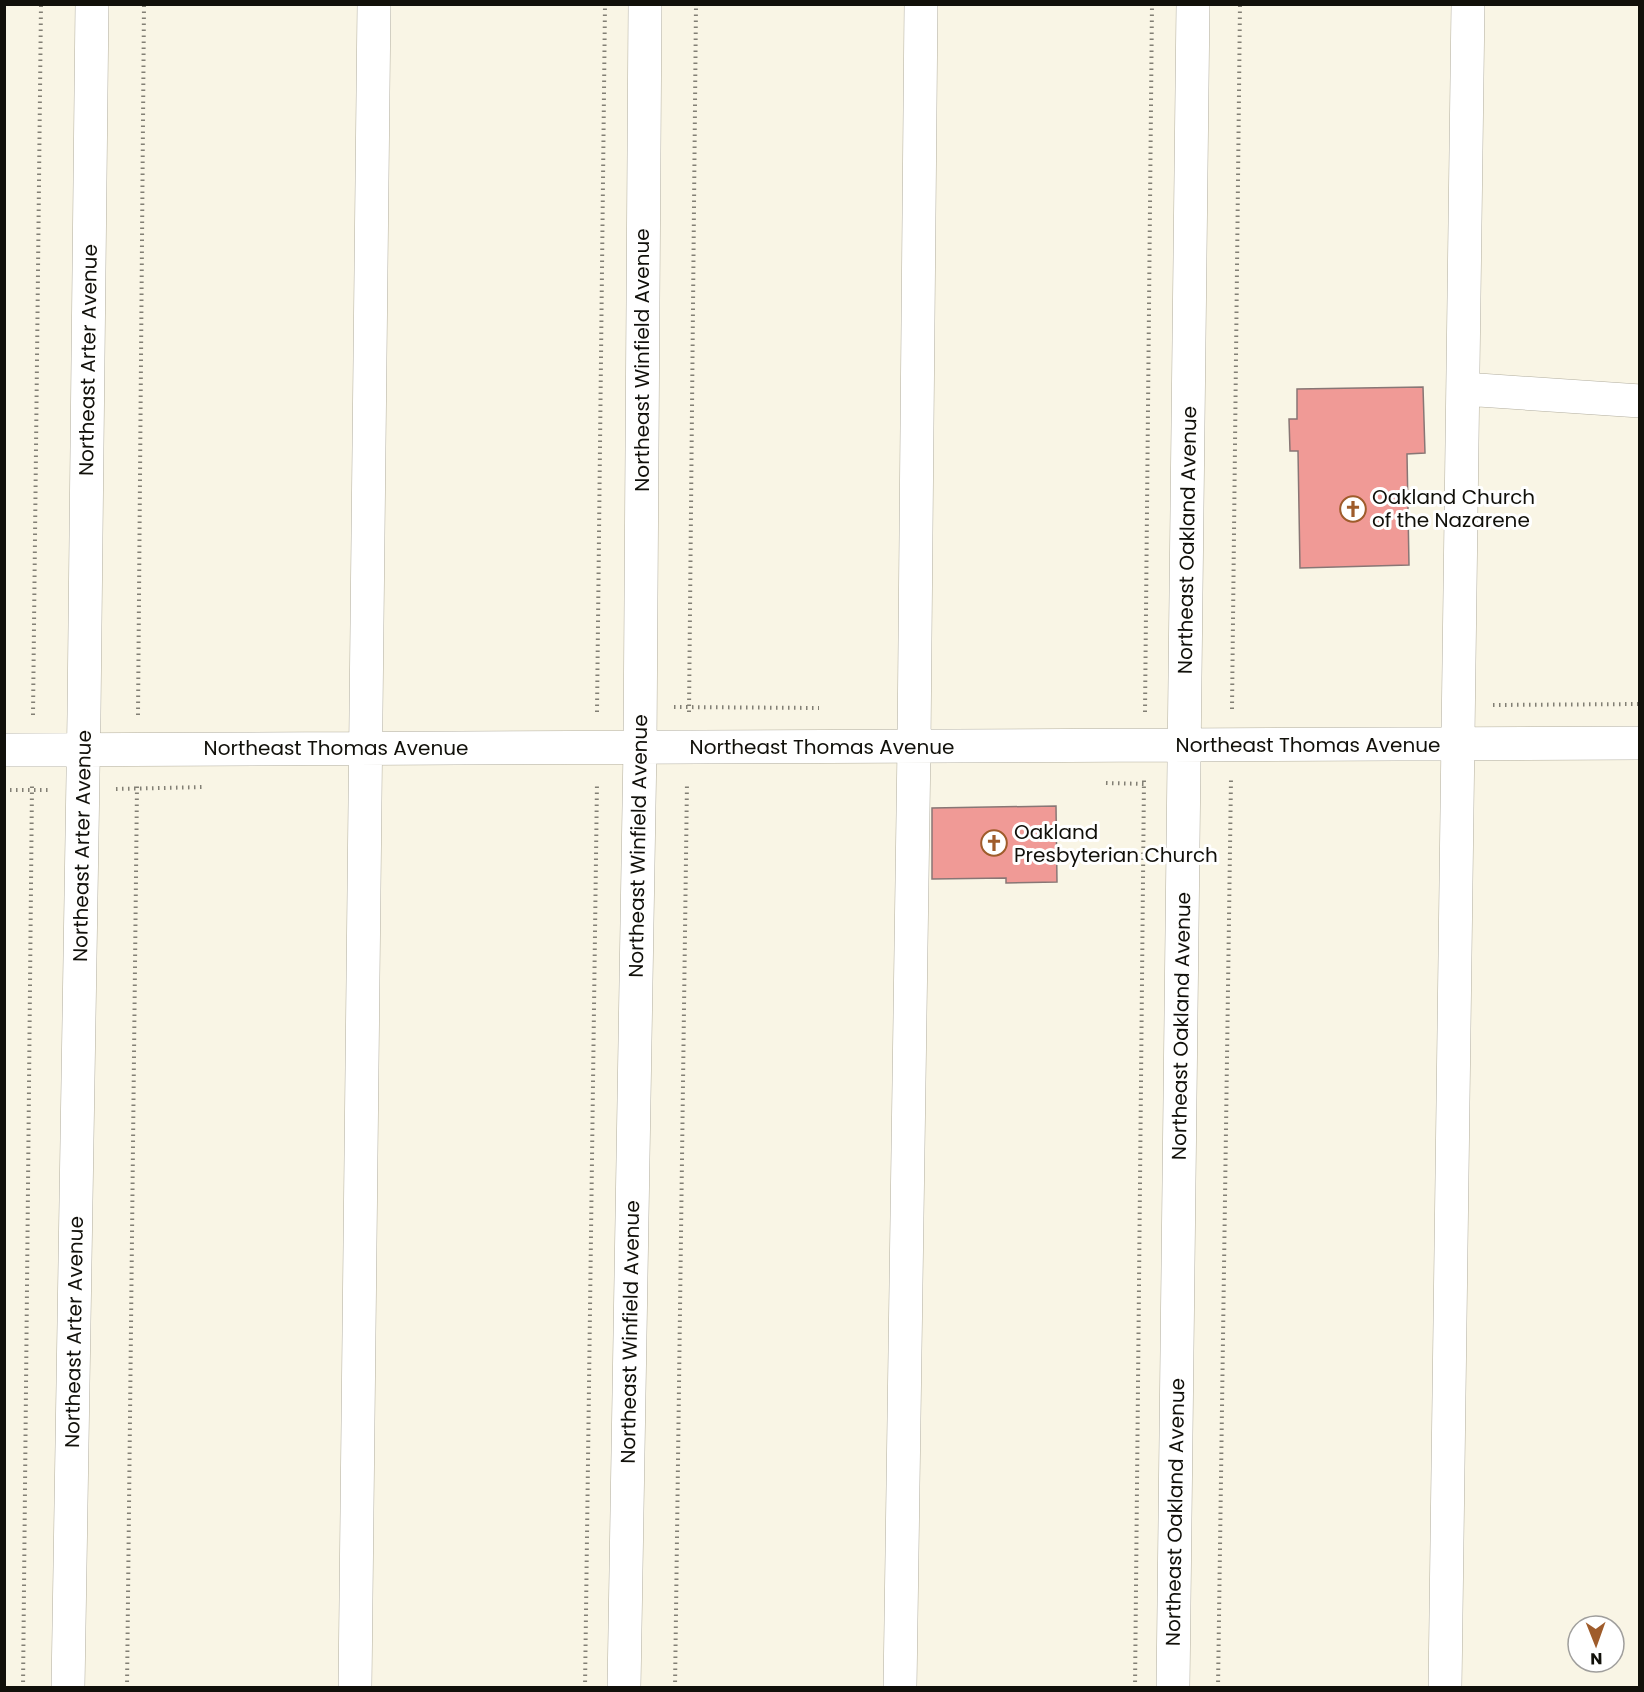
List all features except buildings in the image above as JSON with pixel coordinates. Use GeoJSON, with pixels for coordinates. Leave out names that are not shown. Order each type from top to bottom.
{"type":"FeatureCollection","features":[{"type":"Feature","properties":{"kind":"street","name":"Northeast Arter Avenue"},"geometry":{"type":"LineString","coordinates":[[68,1688],[92,4]]}},
{"type":"Feature","properties":{"kind":"street"},"geometry":{"type":"LineString","coordinates":[[355,1688],[374,4]]}},
{"type":"Feature","properties":{"kind":"street","name":"Northeast Winfield Avenue"},"geometry":{"type":"LineString","coordinates":[[624,1688],[640,747],[645,4]]}},
{"type":"Feature","properties":{"kind":"street"},"geometry":{"type":"LineString","coordinates":[[900,1688],[914,746],[921,4]]}},
{"type":"Feature","properties":{"kind":"street","name":"Northeast Oakland Avenue"},"geometry":{"type":"LineString","coordinates":[[1173,1688],[1193,4]]}},
{"type":"Feature","properties":{"kind":"street"},"geometry":{"type":"LineString","coordinates":[[1445,1688],[1468,4]]}},
{"type":"Feature","properties":{"kind":"street"},"geometry":{"type":"LineString","coordinates":[[1464,389],[1640,400]]}},
{"type":"Feature","properties":{"kind":"street","name":"Northeast Thomas Avenue"},"geometry":{"type":"LineString","coordinates":[[18,750],[1640,743]]}},
{"type":"Feature","properties":{"kind":"path"},"geometry":{"type":"LineString","coordinates":[[23,1688],[18,750],[42,4]]}},
{"type":"Feature","properties":{"kind":"path"},"geometry":{"type":"LineString","coordinates":[[127,1688],[144,4]]}},
{"type":"Feature","properties":{"kind":"path"},"geometry":{"type":"LineString","coordinates":[[585,1688],[605,4]]}},
{"type":"Feature","properties":{"kind":"path"},"geometry":{"type":"LineString","coordinates":[[675,1688],[696,4]]}},
{"type":"Feature","properties":{"kind":"path"},"geometry":{"type":"LineString","coordinates":[[1135,1688],[1152,4]]}},
{"type":"Feature","properties":{"kind":"path"},"geometry":{"type":"LineString","coordinates":[[1218,1688],[1239,4]]}},
{"type":"Feature","properties":{"kind":"place","name":"Oakland Church of the Nazarene"},"geometry":{"type":"Point","coordinates":[1353,509]}},
{"type":"Feature","properties":{"kind":"place","name":"Oakland Presbyterian Church"},"geometry":{"type":"Point","coordinates":[994,843]}}]}
